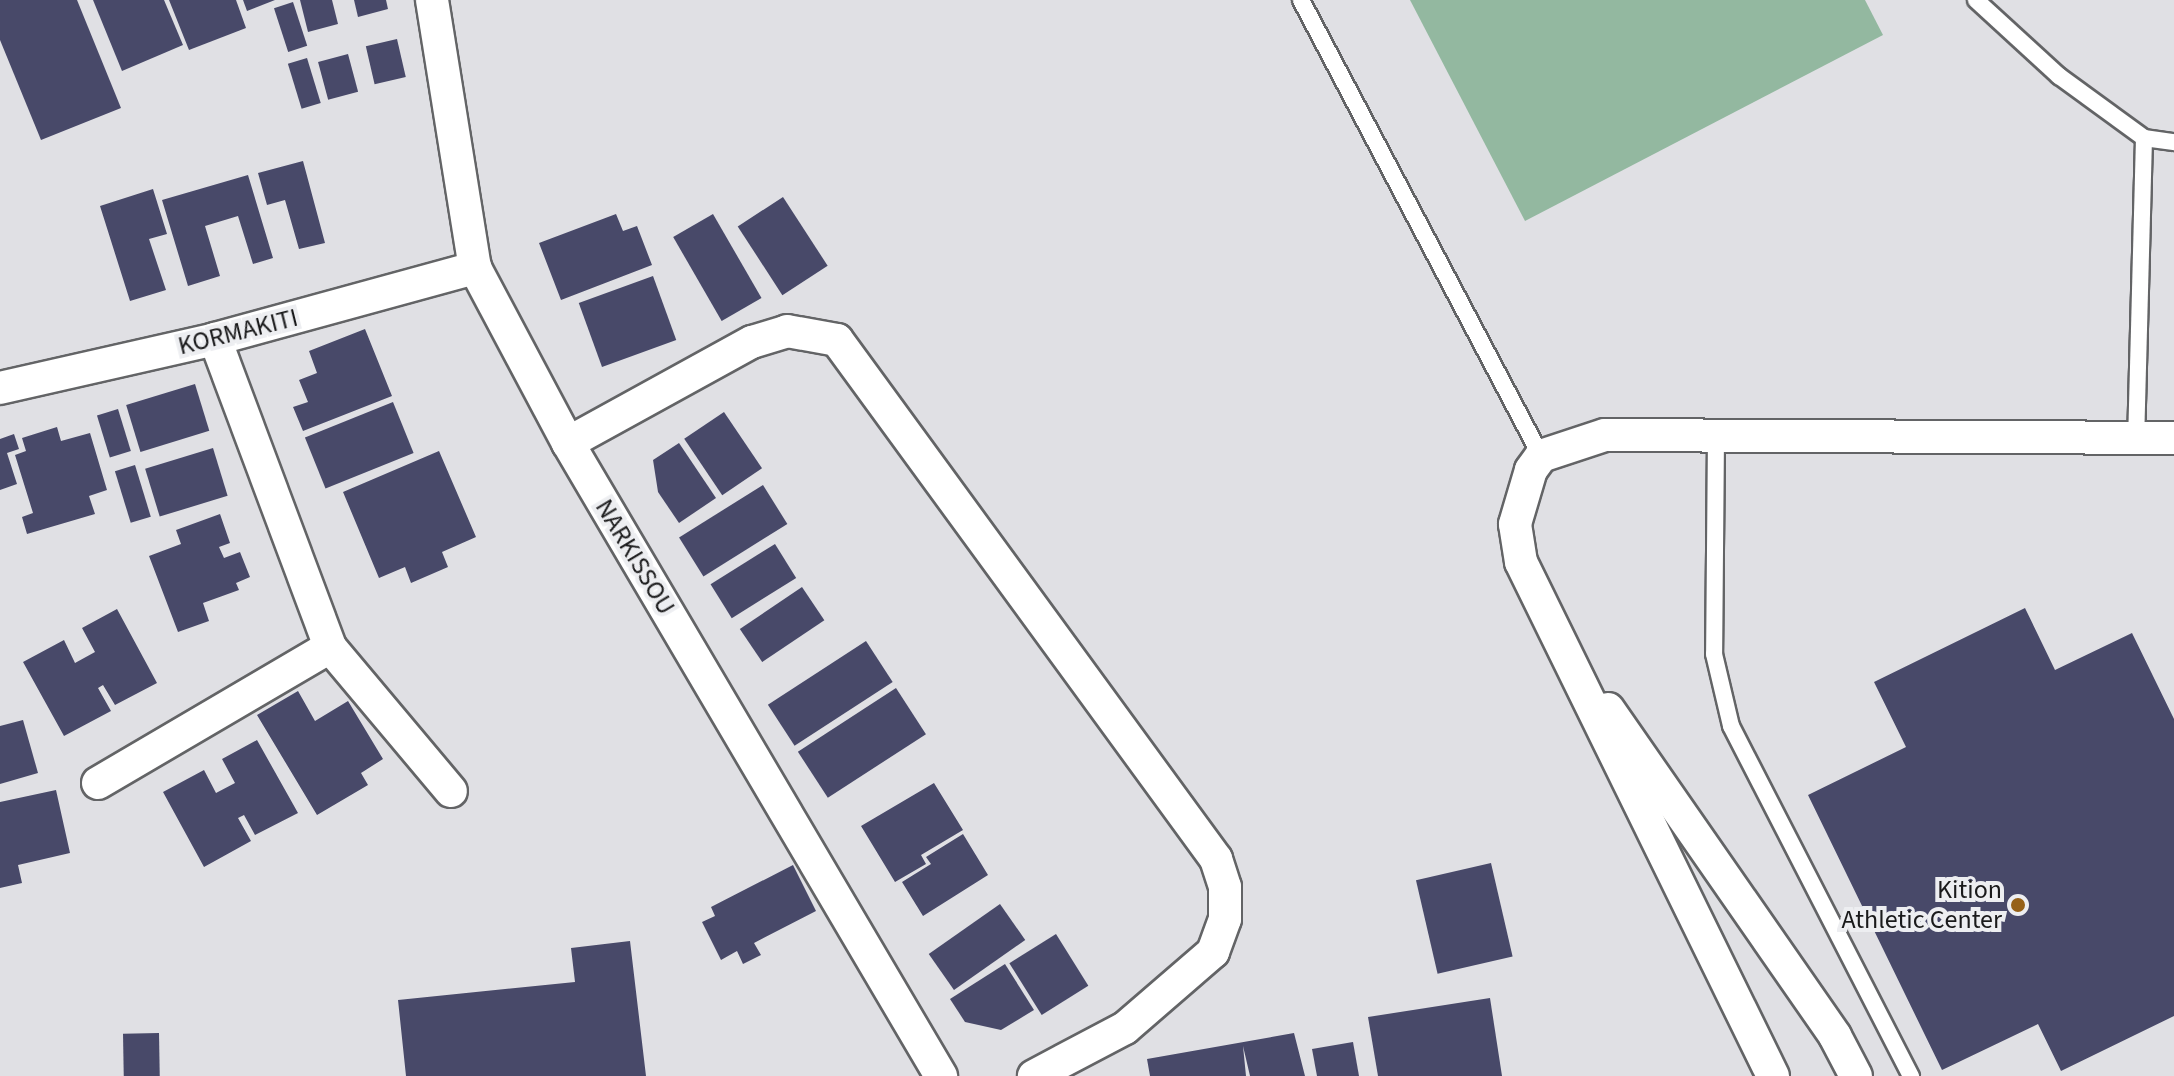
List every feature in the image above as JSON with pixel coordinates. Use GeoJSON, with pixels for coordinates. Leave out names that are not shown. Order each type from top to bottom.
{"type":"FeatureCollection","features":[{"type":"Feature","properties":{"kind":"street","name":"NARKISSOU"},"geometry":{"type":"LineString","coordinates":[[432,0],[475,268],[568,443],[941,1076]]}},
{"type":"Feature","properties":{"kind":"street","name":"KORMAKITI"},"geometry":{"type":"LineString","coordinates":[[0,388],[215,339],[475,268]]}},
{"type":"Feature","properties":{"kind":"street"},"geometry":{"type":"LineString","coordinates":[[568,443],[752,342],[787,331],[837,340],[1216,859],[1225,887],[1225,919],[1213,952],[1125,1028],[1034,1076]]}},
{"type":"Feature","properties":{"kind":"street"},"geometry":{"type":"LineString","coordinates":[[215,339],[330,647],[451,791]]}},
{"type":"Feature","properties":{"kind":"street"},"geometry":{"type":"LineString","coordinates":[[1773,1076],[1544,618],[1521,562],[1515,524],[1521,488],[1541,456],[1605,435],[2174,438]]}},
{"type":"Feature","properties":{"kind":"street"},"geometry":{"type":"LineString","coordinates":[[1544,618],[1835,1036],[1856,1076]]}},
{"type":"Feature","properties":{"kind":"street"},"geometry":{"type":"LineString","coordinates":[[98,783],[330,647]]}},
{"type":"Feature","properties":{"kind":"lane"},"geometry":{"type":"LineString","coordinates":[[1301,0],[1541,456]]}},
{"type":"Feature","properties":{"kind":"lane"},"geometry":{"type":"LineString","coordinates":[[1976,0],[2059,76],[2144,138],[2174,142]]}},
{"type":"Feature","properties":{"kind":"lane"},"geometry":{"type":"LineString","coordinates":[[2136,438],[2144,138]]}},
{"type":"Feature","properties":{"kind":"lane"},"geometry":{"type":"LineString","coordinates":[[1716,436],[1714,654],[1731,726],[1911,1076]]}},
{"type":"Feature","properties":{"kind":"green space"},"geometry":{"type":"Polygon","coordinates":[[[1410,0],[1865,0],[1883,35],[1525,221],[1410,0]]]}},
{"type":"Feature","properties":{"kind":"building"},"geometry":{"type":"Polygon","coordinates":[[[0,0],[77,0],[121,108],[41,140],[0,40],[0,0]]]}},
{"type":"Feature","properties":{"kind":"building"},"geometry":{"type":"Polygon","coordinates":[[[93,0],[164,0],[183,45],[122,71],[93,0]]]}},
{"type":"Feature","properties":{"kind":"building"},"geometry":{"type":"Polygon","coordinates":[[[169,0],[236,0],[246,28],[189,50],[169,0]]]}},
{"type":"Feature","properties":{"kind":"building"},"geometry":{"type":"Polygon","coordinates":[[[243,0],[275,0],[247,11],[243,0]]]}},
{"type":"Feature","properties":{"kind":"building"},"geometry":{"type":"Polygon","coordinates":[[[300,0],[332,0],[338,24],[308,32],[300,0]]]}},
{"type":"Feature","properties":{"kind":"building"},"geometry":{"type":"Polygon","coordinates":[[[354,0],[386,0],[388,9],[358,17],[354,0]]]}},
{"type":"Feature","properties":{"kind":"building"},"geometry":{"type":"Polygon","coordinates":[[[293,2],[307,46],[288,52],[274,8],[293,2]]]}},
{"type":"Feature","properties":{"kind":"building"},"geometry":{"type":"Polygon","coordinates":[[[397,39],[406,77],[375,84],[366,46],[397,39]]]}},
{"type":"Feature","properties":{"kind":"building"},"geometry":{"type":"Polygon","coordinates":[[[348,54],[358,92],[328,100],[318,62],[348,54]]]}},
{"type":"Feature","properties":{"kind":"building"},"geometry":{"type":"Polygon","coordinates":[[[307,58],[321,103],[302,109],[288,64],[307,58]]]}},
{"type":"Feature","properties":{"kind":"building"},"geometry":{"type":"Polygon","coordinates":[[[303,161],[325,243],[299,249],[285,200],[267,205],[258,173],[303,161]]]}},
{"type":"Feature","properties":{"kind":"building"},"geometry":{"type":"Polygon","coordinates":[[[248,175],[273,258],[253,264],[238,216],[205,226],[220,276],[188,286],[162,200],[248,175]]]}},
{"type":"Feature","properties":{"kind":"building"},"geometry":{"type":"Polygon","coordinates":[[[153,189],[167,234],[149,239],[166,290],[130,301],[100,206],[153,189]]]}},
{"type":"Feature","properties":{"kind":"building"},"geometry":{"type":"Polygon","coordinates":[[[783,197],[828,266],[782,295],[738,226],[783,197]]]}},
{"type":"Feature","properties":{"kind":"building"},"geometry":{"type":"Polygon","coordinates":[[[616,214],[623,231],[637,226],[652,265],[561,300],[539,243],[616,214]]]}},
{"type":"Feature","properties":{"kind":"building"},"geometry":{"type":"Polygon","coordinates":[[[713,214],[762,298],[722,321],[673,237],[713,214]]]}},
{"type":"Feature","properties":{"kind":"building"},"geometry":{"type":"Polygon","coordinates":[[[653,276],[676,340],[602,367],[579,303],[653,276]]]}},
{"type":"Feature","properties":{"kind":"building"},"geometry":{"type":"Polygon","coordinates":[[[365,329],[392,396],[303,431],[293,407],[308,402],[299,380],[317,373],[309,351],[365,329]]]}},
{"type":"Feature","properties":{"kind":"building"},"geometry":{"type":"Polygon","coordinates":[[[195,384],[209,431],[140,452],[126,405],[195,384]]]}},
{"type":"Feature","properties":{"kind":"building"},"geometry":{"type":"Polygon","coordinates":[[[393,402],[414,453],[326,489],[305,438],[393,402]]]}},
{"type":"Feature","properties":{"kind":"building"},"geometry":{"type":"Polygon","coordinates":[[[118,409],[131,451],[110,458],[97,415],[118,409]]]}},
{"type":"Feature","properties":{"kind":"building"},"geometry":{"type":"Polygon","coordinates":[[[724,412],[762,468],[722,495],[684,439],[724,412]]]}},
{"type":"Feature","properties":{"kind":"building"},"geometry":{"type":"Polygon","coordinates":[[[57,427],[61,441],[90,433],[107,490],[89,496],[95,514],[27,534],[22,517],[33,513],[15,455],[26,451],[22,438],[57,427]]]}},
{"type":"Feature","properties":{"kind":"building"},"geometry":{"type":"Polygon","coordinates":[[[14,434],[19,449],[7,453],[17,484],[0,490],[0,439],[14,434]]]}},
{"type":"Feature","properties":{"kind":"building"},"geometry":{"type":"Polygon","coordinates":[[[679,443],[716,498],[679,523],[658,492],[653,460],[679,443]]]}},
{"type":"Feature","properties":{"kind":"building"},"geometry":{"type":"Polygon","coordinates":[[[213,448],[228,496],[160,517],[145,469],[213,448]]]}},
{"type":"Feature","properties":{"kind":"building"},"geometry":{"type":"Polygon","coordinates":[[[439,451],[476,537],[442,552],[448,567],[411,583],[405,567],[379,578],[343,492],[439,451]]]}},
{"type":"Feature","properties":{"kind":"building"},"geometry":{"type":"Polygon","coordinates":[[[135,465],[151,517],[131,523],[115,471],[135,465]]]}},
{"type":"Feature","properties":{"kind":"building"},"geometry":{"type":"Polygon","coordinates":[[[763,485],[787,524],[703,576],[679,537],[763,485]]]}},
{"type":"Feature","properties":{"kind":"building"},"geometry":{"type":"Polygon","coordinates":[[[220,514],[230,543],[219,547],[224,558],[240,552],[250,577],[236,583],[239,590],[203,603],[209,621],[178,632],[149,556],[181,544],[176,530],[220,514]]]}},
{"type":"Feature","properties":{"kind":"building"},"geometry":{"type":"Polygon","coordinates":[[[775,544],[796,578],[732,618],[711,584],[775,544]]]}},
{"type":"Feature","properties":{"kind":"building"},"geometry":{"type":"Polygon","coordinates":[[[802,587],[824,620],[762,662],[740,629],[802,587]]]}},
{"type":"Feature","properties":{"kind":"building","name":"Kition Athletic Center"},"geometry":{"type":"Polygon","coordinates":[[[2025,608],[2055,670],[2132,633],[2174,719],[2174,1016],[2061,1071],[2038,1024],[1942,1070],[1808,795],[1906,747],[1874,682],[2025,608]]]}},
{"type":"Feature","properties":{"kind":"building"},"geometry":{"type":"Polygon","coordinates":[[[117,609],[157,683],[115,705],[103,685],[98,688],[111,711],[64,736],[23,662],[64,640],[75,663],[95,652],[82,628],[117,609]]]}},
{"type":"Feature","properties":{"kind":"building"},"geometry":{"type":"Polygon","coordinates":[[[866,641],[893,682],[795,746],[768,705],[866,641]]]}},
{"type":"Feature","properties":{"kind":"building"},"geometry":{"type":"Polygon","coordinates":[[[896,688],[926,734],[828,798],[798,752],[896,688]]]}},
{"type":"Feature","properties":{"kind":"building"},"geometry":{"type":"Polygon","coordinates":[[[298,691],[315,721],[348,701],[383,759],[361,773],[368,785],[317,815],[257,715],[298,691]]]}},
{"type":"Feature","properties":{"kind":"building"},"geometry":{"type":"Polygon","coordinates":[[[23,720],[38,773],[0,784],[0,726],[23,720]]]}},
{"type":"Feature","properties":{"kind":"building"},"geometry":{"type":"Polygon","coordinates":[[[257,740],[298,813],[255,835],[244,815],[238,818],[251,841],[204,867],[163,792],[204,770],[216,793],[235,783],[222,759],[257,740]]]}},
{"type":"Feature","properties":{"kind":"building"},"geometry":{"type":"Polygon","coordinates":[[[934,783],[963,830],[921,855],[926,864],[895,882],[861,826],[934,783]]]}},
{"type":"Feature","properties":{"kind":"building"},"geometry":{"type":"Polygon","coordinates":[[[56,790],[70,853],[18,865],[22,883],[0,888],[0,802],[56,790]]]}},
{"type":"Feature","properties":{"kind":"building"},"geometry":{"type":"Polygon","coordinates":[[[963,834],[988,875],[923,916],[902,882],[931,864],[926,857],[963,834]]]}},
{"type":"Feature","properties":{"kind":"building"},"geometry":{"type":"Polygon","coordinates":[[[1491,863],[1513,957],[1438,974],[1416,880],[1491,863]]]}},
{"type":"Feature","properties":{"kind":"building"},"geometry":{"type":"Polygon","coordinates":[[[793,865],[816,911],[754,943],[761,955],[743,964],[737,951],[721,960],[702,922],[715,916],[711,907],[793,865]]]}},
{"type":"Feature","properties":{"kind":"building"},"geometry":{"type":"Polygon","coordinates":[[[1000,904],[1025,940],[954,990],[929,954],[1000,904]]]}},
{"type":"Feature","properties":{"kind":"building"},"geometry":{"type":"Polygon","coordinates":[[[1056,934],[1088,986],[1042,1015],[1009,963],[1056,934]]]}},
{"type":"Feature","properties":{"kind":"building"},"geometry":{"type":"Polygon","coordinates":[[[630,941],[646,1076],[406,1076],[398,1000],[575,982],[571,948],[630,941]]]}},
{"type":"Feature","properties":{"kind":"building"},"geometry":{"type":"Polygon","coordinates":[[[1005,964],[1034,1010],[1001,1030],[965,1022],[950,999],[1005,964]]]}},
{"type":"Feature","properties":{"kind":"building"},"geometry":{"type":"Polygon","coordinates":[[[1490,998],[1502,1076],[1378,1076],[1368,1017],[1490,998]]]}},
{"type":"Feature","properties":{"kind":"building"},"geometry":{"type":"Polygon","coordinates":[[[159,1033],[160,1076],[124,1076],[123,1034],[159,1033]]]}},
{"type":"Feature","properties":{"kind":"building"},"geometry":{"type":"Polygon","coordinates":[[[1294,1033],[1305,1076],[1250,1076],[1243,1046],[1246,1076],[1150,1076],[1147,1059],[1294,1033]]]}},
{"type":"Feature","properties":{"kind":"building"},"geometry":{"type":"Polygon","coordinates":[[[1353,1042],[1359,1076],[1317,1076],[1312,1049],[1353,1042]]]}},
{"type":"Feature","properties":{"kind":"place","name":"Kition Athletic Center"},"geometry":{"type":"Point","coordinates":[2018,905]}}]}
